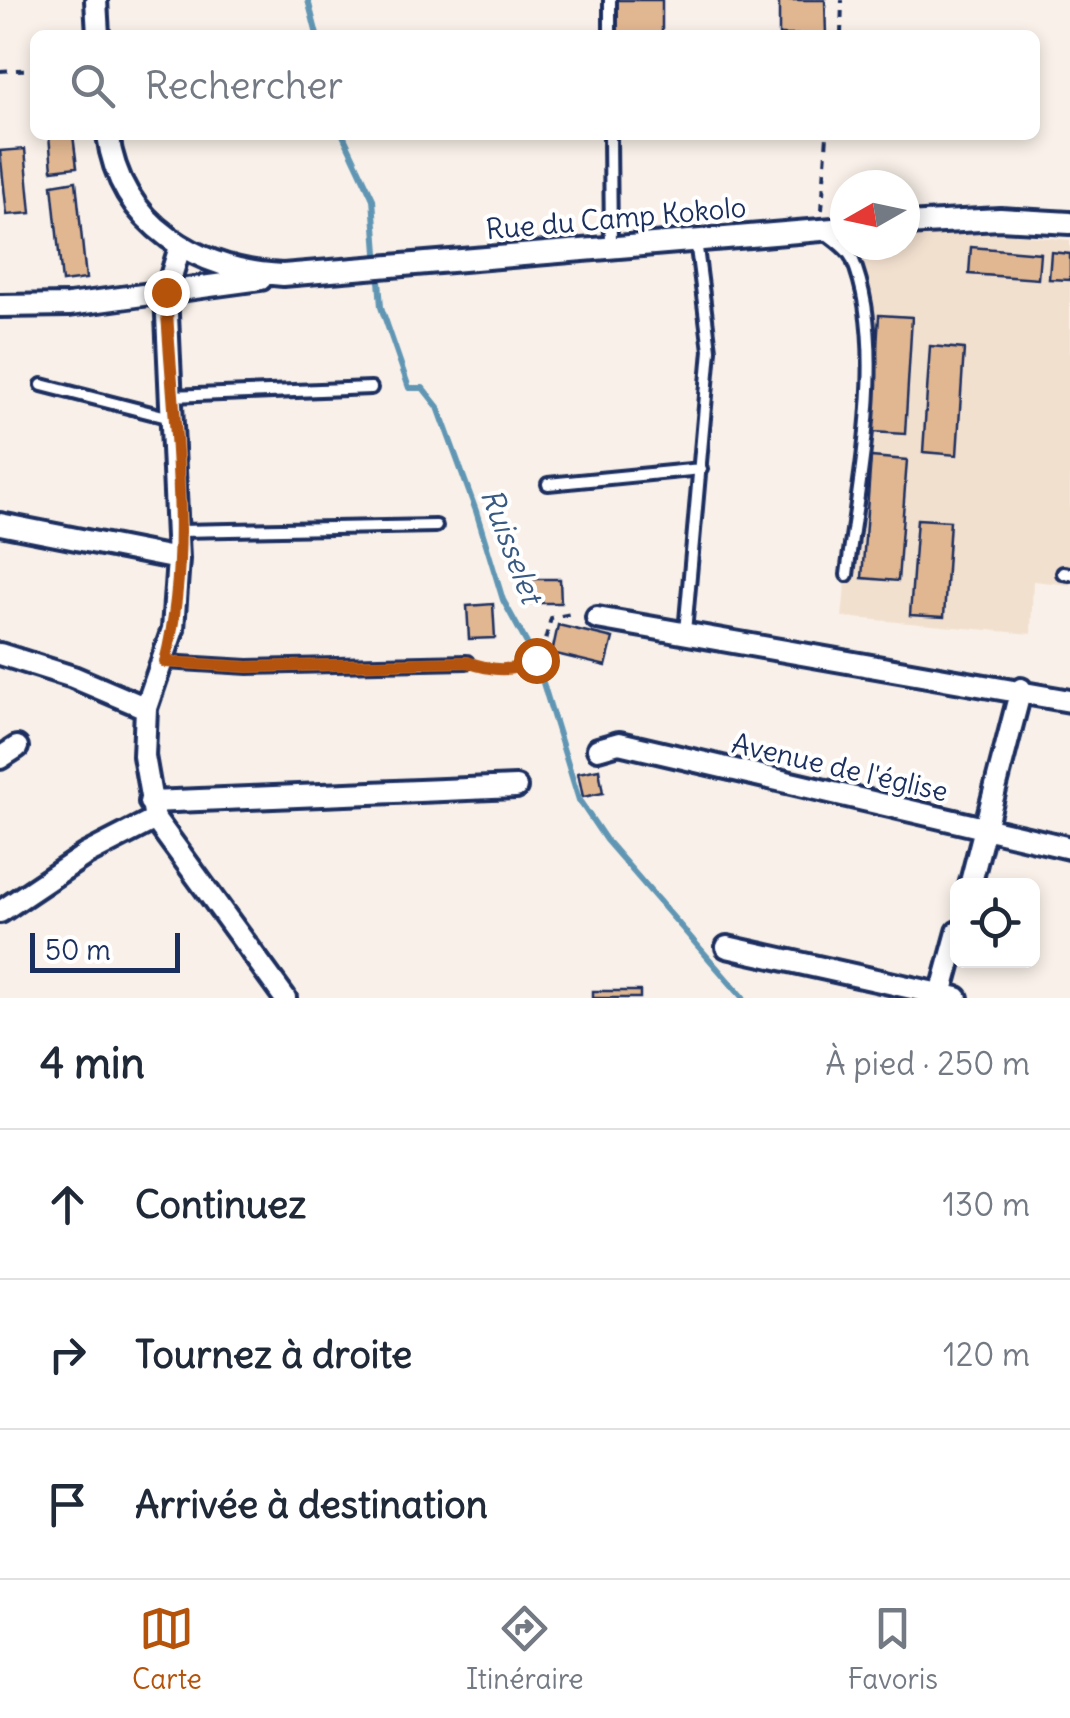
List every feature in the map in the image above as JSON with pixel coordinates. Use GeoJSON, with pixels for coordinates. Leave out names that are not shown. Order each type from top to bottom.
{"type":"FeatureCollection","features":[{"type":"Feature","properties":{"kind":"street"},"geometry":{"type":"LineString","coordinates":[[96,0],[98,30]]}},
{"type":"Feature","properties":{"kind":"street"},"geometry":{"type":"LineString","coordinates":[[110,140],[127,190],[153,224],[180,247],[219,266],[283,275]]}},
{"type":"Feature","properties":{"kind":"street"},"geometry":{"type":"LineString","coordinates":[[920,223],[1000,219],[1070,223]]}},
{"type":"Feature","properties":{"kind":"street","name":"Rue du Camp Kokolo"},"geometry":{"type":"LineString","coordinates":[[283,275],[830,229]]}},
{"type":"Feature","properties":{"kind":"street"},"geometry":{"type":"LineString","coordinates":[[180,247],[166,292],[180,531],[178,560],[173,630],[146,708],[144,756],[152,811],[285,998]]}},
{"type":"Feature","properties":{"kind":"street"},"geometry":{"type":"LineString","coordinates":[[0,306],[69,304],[283,275]]}},
{"type":"Feature","properties":{"kind":"street"},"geometry":{"type":"LineString","coordinates":[[0,524],[178,560]]}},
{"type":"Feature","properties":{"kind":"street"},"geometry":{"type":"LineString","coordinates":[[598,618],[1070,701]]}},
{"type":"Feature","properties":{"kind":"street"},"geometry":{"type":"LineString","coordinates":[[0,654],[73,677],[146,708]]}},
{"type":"Feature","properties":{"kind":"street"},"geometry":{"type":"LineString","coordinates":[[972,878],[1021,690]]}},
{"type":"Feature","properties":{"kind":"street","name":"Avenue de l'église"},"geometry":{"type":"LineString","coordinates":[[598,749],[619,743],[1070,848]]}},
{"type":"Feature","properties":{"kind":"street"},"geometry":{"type":"LineString","coordinates":[[0,912],[152,811],[516,787]]}},
{"type":"Feature","properties":{"kind":"street"},"geometry":{"type":"LineString","coordinates":[[728,947],[946,997],[951,968]]}},
{"type":"Feature","properties":{"kind":"lane"},"geometry":{"type":"LineString","coordinates":[[610,0],[610,30]]}},
{"type":"Feature","properties":{"kind":"lane"},"geometry":{"type":"LineString","coordinates":[[610,140],[611,247]]}},
{"type":"Feature","properties":{"kind":"lane"},"geometry":{"type":"LineString","coordinates":[[821,229],[850,254],[863,299],[868,356],[847,575]]}},
{"type":"Feature","properties":{"kind":"lane"},"geometry":{"type":"LineString","coordinates":[[685,632],[710,350],[696,238]]}},
{"type":"Feature","properties":{"kind":"lane"},"geometry":{"type":"LineString","coordinates":[[42,385],[172,418]]}},
{"type":"Feature","properties":{"kind":"lane"},"geometry":{"type":"LineString","coordinates":[[170,396],[371,388]]}},
{"type":"Feature","properties":{"kind":"lane"},"geometry":{"type":"LineString","coordinates":[[548,484],[701,469]]}},
{"type":"Feature","properties":{"kind":"lane"},"geometry":{"type":"LineString","coordinates":[[180,531],[436,526]]}},
{"type":"Feature","properties":{"kind":"lane"},"geometry":{"type":"LineString","coordinates":[[165,662],[248,667],[467,662]]}},
{"type":"Feature","properties":{"kind":"path"},"geometry":{"type":"LineString","coordinates":[[841,30],[842,0]]}},
{"type":"Feature","properties":{"kind":"path"},"geometry":{"type":"LineString","coordinates":[[0,71],[30,69]]}},
{"type":"Feature","properties":{"kind":"path"},"geometry":{"type":"LineString","coordinates":[[821,229],[827,140]]}},
{"type":"Feature","properties":{"kind":"path"},"geometry":{"type":"LineString","coordinates":[[467,662],[486,669],[518,670],[542,651],[551,618],[574,613],[598,618]]}},
{"type":"Feature","properties":{"kind":"shaded area"},"geometry":{"type":"Polygon","coordinates":[[[969,229],[1070,240],[1070,585],[1033,581],[1031,634],[842,617],[868,356],[863,299],[854,260],[920,260],[920,230],[969,229]]]}},
{"type":"Feature","properties":{"kind":"building"},"geometry":{"type":"Polygon","coordinates":[[[617,0],[662,0],[662,30],[618,30],[617,0]]]}},
{"type":"Feature","properties":{"kind":"building"},"geometry":{"type":"Polygon","coordinates":[[[779,0],[825,0],[826,30],[779,30],[779,0]]]}},
{"type":"Feature","properties":{"kind":"building"},"geometry":{"type":"Polygon","coordinates":[[[49,140],[74,140],[77,167],[52,170],[49,140]]]}},
{"type":"Feature","properties":{"kind":"building"},"geometry":{"type":"Polygon","coordinates":[[[25,149],[31,213],[7,215],[0,151],[25,149]]]}},
{"type":"Feature","properties":{"kind":"building"},"geometry":{"type":"Polygon","coordinates":[[[76,181],[86,279],[62,282],[52,185],[76,181]]]}},
{"type":"Feature","properties":{"kind":"building"},"geometry":{"type":"Polygon","coordinates":[[[971,247],[1040,253],[1038,279],[969,274],[971,247]]]}},
{"type":"Feature","properties":{"kind":"building"},"geometry":{"type":"Polygon","coordinates":[[[1051,252],[1070,254],[1070,280],[1049,279],[1051,252]]]}},
{"type":"Feature","properties":{"kind":"building"},"geometry":{"type":"Polygon","coordinates":[[[879,315],[912,317],[905,434],[872,432],[879,315]]]}},
{"type":"Feature","properties":{"kind":"building"},"geometry":{"type":"Polygon","coordinates":[[[930,346],[964,349],[957,455],[923,452],[930,346]]]}},
{"type":"Feature","properties":{"kind":"building"},"geometry":{"type":"Polygon","coordinates":[[[871,457],[907,460],[898,581],[862,578],[871,457]]]}},
{"type":"Feature","properties":{"kind":"building"},"geometry":{"type":"Polygon","coordinates":[[[917,519],[950,521],[944,617],[910,615],[917,519]]]}},
{"type":"Feature","properties":{"kind":"building"},"geometry":{"type":"Polygon","coordinates":[[[525,579],[560,579],[561,603],[525,603],[525,579]]]}},
{"type":"Feature","properties":{"kind":"building"},"geometry":{"type":"Polygon","coordinates":[[[493,604],[495,638],[469,639],[467,606],[493,604]]]}},
{"type":"Feature","properties":{"kind":"building"},"geometry":{"type":"Polygon","coordinates":[[[558,625],[613,638],[606,666],[552,653],[558,625]]]}},
{"type":"Feature","properties":{"kind":"building"},"geometry":{"type":"Polygon","coordinates":[[[599,769],[603,793],[583,797],[578,773],[599,769]]]}},
{"type":"Feature","properties":{"kind":"building"},"geometry":{"type":"Polygon","coordinates":[[[593,991],[640,991],[640,998],[593,998],[593,991]]]}},
{"type":"Feature","properties":{"kind":"waterway","name":"Ruisselet"},"geometry":{"type":"LineString","coordinates":[[308,0],[316,30]]}},
{"type":"Feature","properties":{"kind":"waterway","name":"Ruisselet"},"geometry":{"type":"LineString","coordinates":[[345,140],[373,199],[381,307],[409,388],[423,388],[438,407],[503,600],[536,660],[579,800],[606,840],[743,998]]}},
{"type":"Feature","properties":{"kind":"route"},"geometry":{"type":"LineString","coordinates":[[166,292],[180,531],[173,630],[165,662],[248,667],[467,662],[486,669],[518,670],[536,660]]}}]}
